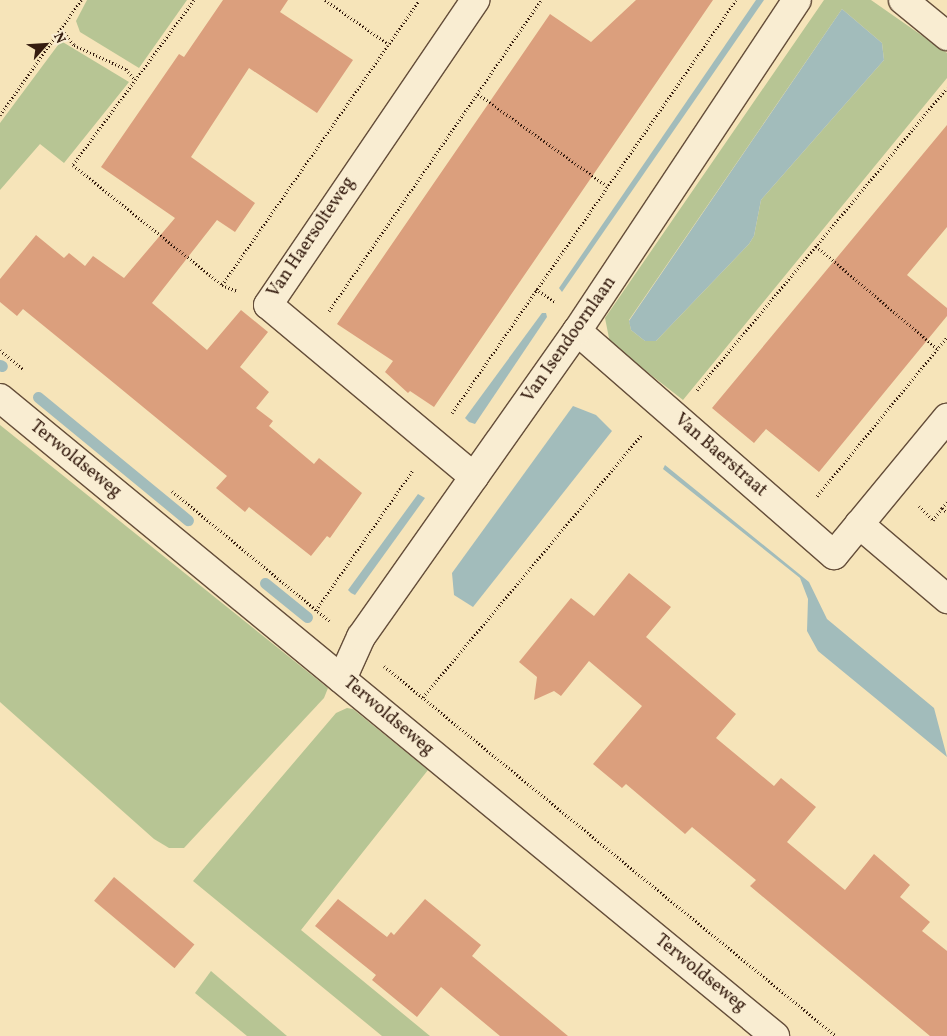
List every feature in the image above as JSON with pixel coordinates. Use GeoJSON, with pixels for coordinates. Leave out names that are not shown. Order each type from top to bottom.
{"type":"FeatureCollection","features":[{"type":"Feature","properties":{"kind":"street","name":"Van Haersolteweg"},"geometry":{"type":"LineString","coordinates":[[474,477],[268,305],[475,0]]}},
{"type":"Feature","properties":{"kind":"street","name":"Van Isendoornlaan"},"geometry":{"type":"LineString","coordinates":[[342,679],[358,644],[577,331],[797,0]]}},
{"type":"Feature","properties":{"kind":"street"},"geometry":{"type":"LineString","coordinates":[[903,0],[947,36]]}},
{"type":"Feature","properties":{"kind":"street","name":"Van Baerstraat"},"geometry":{"type":"LineString","coordinates":[[577,331],[834,555],[947,418]]}},
{"type":"Feature","properties":{"kind":"street","name":"Terwoldseweg"},"geometry":{"type":"LineString","coordinates":[[0,398],[775,1036]]}},
{"type":"Feature","properties":{"kind":"street"},"geometry":{"type":"LineString","coordinates":[[859,524],[947,599]]}},
{"type":"Feature","properties":{"kind":"path"},"geometry":{"type":"LineString","coordinates":[[0,114],[62,30],[81,0]]}},
{"type":"Feature","properties":{"kind":"path"},"geometry":{"type":"LineString","coordinates":[[194,0],[134,79],[73,165],[222,285],[268,305]]}},
{"type":"Feature","properties":{"kind":"path"},"geometry":{"type":"LineString","coordinates":[[325,0],[388,44]]}},
{"type":"Feature","properties":{"kind":"path"},"geometry":{"type":"LineString","coordinates":[[222,285],[419,0]]}},
{"type":"Feature","properties":{"kind":"path"},"geometry":{"type":"LineString","coordinates":[[309,340],[541,0]]}},
{"type":"Feature","properties":{"kind":"path"},"geometry":{"type":"LineString","coordinates":[[316,610],[736,0]]}},
{"type":"Feature","properties":{"kind":"path"},"geometry":{"type":"LineString","coordinates":[[62,30],[74,45],[126,69],[134,79]]}},
{"type":"Feature","properties":{"kind":"path"},"geometry":{"type":"LineString","coordinates":[[423,697],[669,412],[816,246],[947,88]]}},
{"type":"Feature","properties":{"kind":"path"},"geometry":{"type":"LineString","coordinates":[[478,94],[607,186]]}},
{"type":"Feature","properties":{"kind":"path"},"geometry":{"type":"LineString","coordinates":[[816,246],[938,348]]}},
{"type":"Feature","properties":{"kind":"path"},"geometry":{"type":"LineString","coordinates":[[796,522],[947,337]]}},
{"type":"Feature","properties":{"kind":"path"},"geometry":{"type":"LineString","coordinates":[[0,350],[31,376]]}},
{"type":"Feature","properties":{"kind":"path"},"geometry":{"type":"LineString","coordinates":[[170,489],[836,1036]]}},
{"type":"Feature","properties":{"kind":"path"},"geometry":{"type":"LineString","coordinates":[[942,508],[947,502]]}},
{"type":"Feature","properties":{"kind":"green space"},"geometry":{"type":"Polygon","coordinates":[[[87,0],[187,0],[139,68],[80,32],[76,21],[87,0]]]}},
{"type":"Feature","properties":{"kind":"green space"},"geometry":{"type":"Polygon","coordinates":[[[824,0],[871,0],[947,53],[947,78],[683,400],[610,343],[605,318],[824,0]],[[842,9],[629,320],[631,330],[645,341],[656,341],[749,244],[754,236],[761,200],[884,60],[882,43],[842,9]]]}},
{"type":"Feature","properties":{"kind":"green space"},"geometry":{"type":"Polygon","coordinates":[[[61,41],[129,82],[64,163],[40,144],[0,190],[0,123],[61,41]]]}},
{"type":"Feature","properties":{"kind":"green space"},"geometry":{"type":"Polygon","coordinates":[[[0,425],[328,688],[324,698],[184,848],[169,848],[154,839],[0,702],[0,425]]]}},
{"type":"Feature","properties":{"kind":"green space"},"geometry":{"type":"Polygon","coordinates":[[[347,708],[353,709],[428,770],[301,930],[430,1036],[382,1036],[193,881],[336,713],[347,708]]]}},
{"type":"Feature","properties":{"kind":"green space"},"geometry":{"type":"Polygon","coordinates":[[[211,971],[287,1036],[247,1036],[195,993],[211,971]]]}},
{"type":"Feature","properties":{"kind":"water"},"geometry":{"type":"Polygon","coordinates":[[[756,0],[764,0],[562,292],[559,288],[756,0]]]}},
{"type":"Feature","properties":{"kind":"water"},"geometry":{"type":"Polygon","coordinates":[[[842,9],[882,43],[884,60],[761,200],[754,236],[749,244],[656,341],[645,341],[631,330],[629,321],[842,9]]]}},
{"type":"Feature","properties":{"kind":"water"},"geometry":{"type":"Polygon","coordinates":[[[542,313],[546,313],[547,317],[475,424],[469,422],[465,418],[542,313]]]}},
{"type":"Feature","properties":{"kind":"water"},"geometry":{"type":"Polygon","coordinates":[[[573,406],[596,415],[612,431],[473,607],[454,595],[452,573],[573,406]]]}},
{"type":"Feature","properties":{"kind":"water"},"geometry":{"type":"Polygon","coordinates":[[[665,465],[809,582],[827,619],[934,708],[947,757],[818,651],[807,631],[808,599],[800,578],[663,469],[665,465]]]}},
{"type":"Feature","properties":{"kind":"water"},"geometry":{"type":"Polygon","coordinates":[[[418,494],[425,498],[355,595],[351,593],[348,590],[418,494]]]}},
{"type":"Feature","properties":{"kind":"building"},"geometry":{"type":"Polygon","coordinates":[[[223,0],[288,0],[280,12],[353,60],[317,113],[249,68],[191,157],[255,203],[235,232],[217,220],[152,303],[207,350],[241,310],[268,332],[240,367],[269,392],[256,408],[273,421],[269,426],[314,464],[319,458],[362,493],[330,538],[327,536],[311,556],[249,507],[245,512],[216,488],[227,476],[109,379],[23,309],[17,316],[0,302],[0,279],[36,235],[64,258],[69,253],[85,266],[93,256],[124,278],[175,218],[101,167],[179,54],[184,57],[223,0]]]}},
{"type":"Feature","properties":{"kind":"building"},"geometry":{"type":"Polygon","coordinates":[[[636,0],[713,0],[434,407],[410,391],[408,393],[385,372],[393,361],[337,324],[550,14],[591,42],[636,0]]]}},
{"type":"Feature","properties":{"kind":"building"},"geometry":{"type":"Polygon","coordinates":[[[947,125],[947,227],[907,275],[947,308],[947,316],[819,472],[766,429],[754,443],[712,408],[947,125]]]}},
{"type":"Feature","properties":{"kind":"building"},"geometry":{"type":"Polygon","coordinates":[[[629,573],[671,607],[646,637],[736,714],[716,738],[774,786],[781,778],[816,807],[787,842],[845,890],[874,854],[910,885],[900,897],[930,922],[922,931],[947,951],[947,1036],[930,1036],[750,886],[756,880],[692,827],[685,834],[626,784],[622,788],[593,764],[642,706],[589,661],[561,696],[554,691],[534,700],[537,677],[519,662],[571,598],[594,616],[629,573]]]}},
{"type":"Feature","properties":{"kind":"building"},"geometry":{"type":"Polygon","coordinates":[[[114,877],[194,944],[175,968],[94,901],[114,877]]]}},
{"type":"Feature","properties":{"kind":"building"},"geometry":{"type":"Polygon","coordinates":[[[338,899],[387,937],[391,932],[394,935],[425,899],[481,945],[472,956],[568,1036],[500,1036],[441,987],[417,1017],[372,980],[376,975],[315,926],[338,899]]]}},
{"type":"Feature","properties":{"kind":"waterway"},"geometry":{"type":"LineString","coordinates":[[38,397],[188,520]]}},
{"type":"Feature","properties":{"kind":"waterway"},"geometry":{"type":"LineString","coordinates":[[265,583],[307,617]]}}]}
